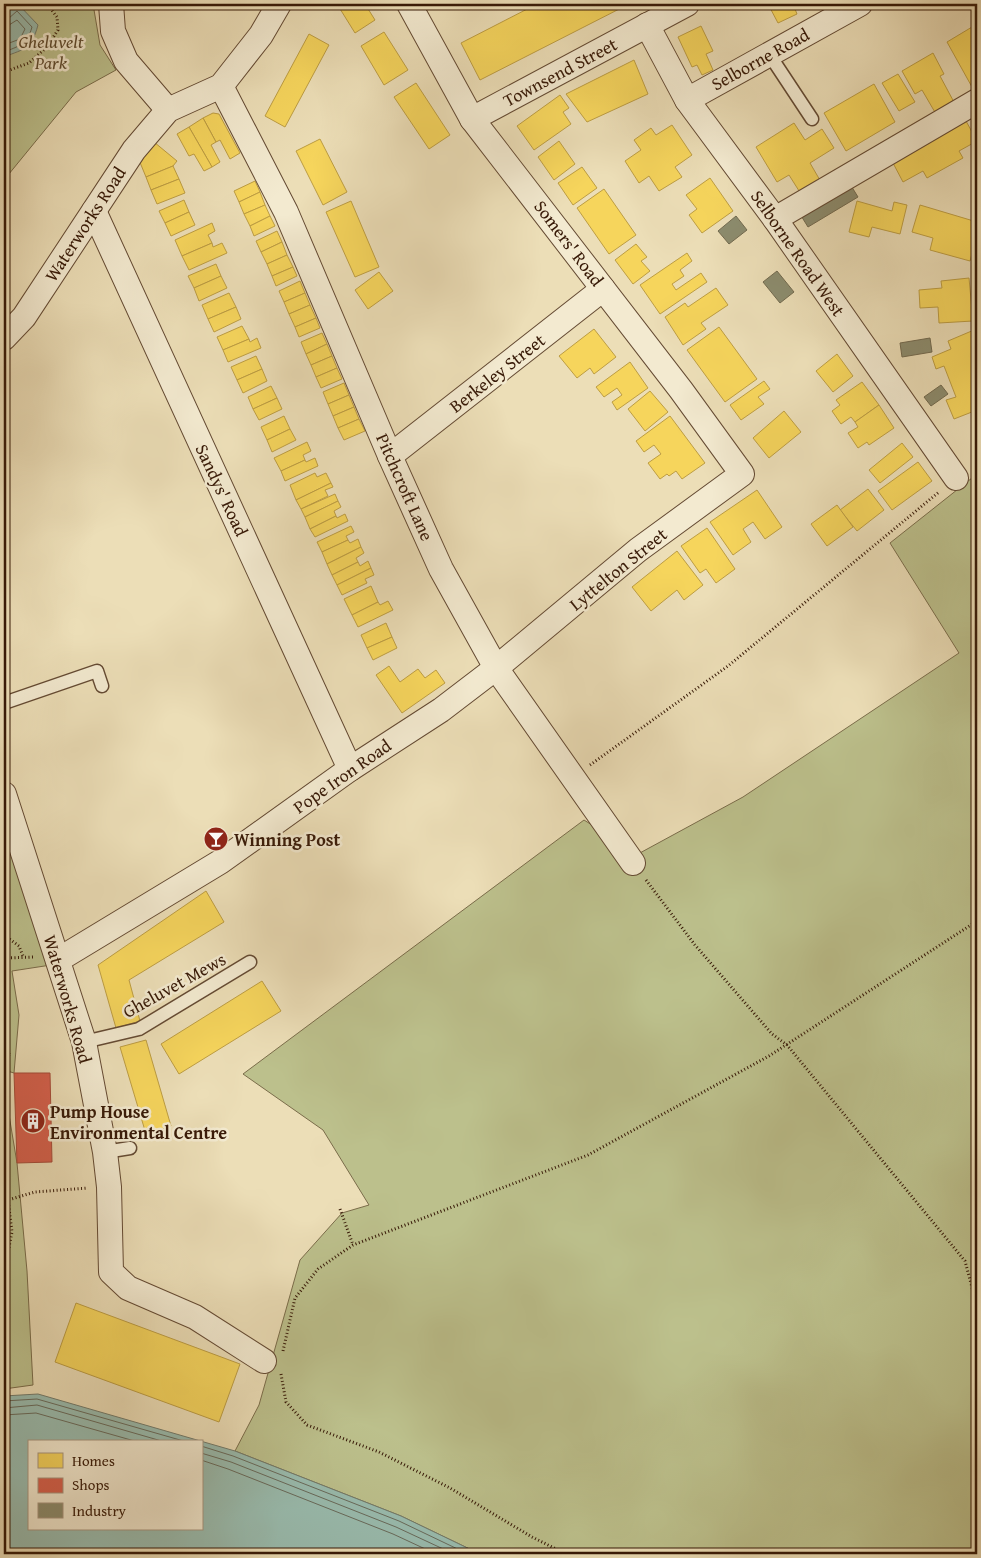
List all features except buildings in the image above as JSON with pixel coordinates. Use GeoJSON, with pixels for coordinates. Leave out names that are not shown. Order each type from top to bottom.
{"type":"FeatureCollection","features":[{"type":"Feature","properties":{"kind":"street"},"geometry":{"type":"LineString","coordinates":[[111,4],[113,30],[126,61],[168,110],[221,86],[261,35],[279,4]]}},
{"type":"Feature","properties":{"kind":"street","name":"Somers' Road"},"geometry":{"type":"LineString","coordinates":[[409,4],[472,119],[742,474]]}},
{"type":"Feature","properties":{"kind":"street","name":"Townsend Street"},"geometry":{"type":"LineString","coordinates":[[472,119],[651,17],[687,4]]}},
{"type":"Feature","properties":{"kind":"street","name":"Selborne Road"},"geometry":{"type":"LineString","coordinates":[[687,100],[860,4]]}},
{"type":"Feature","properties":{"kind":"street","name":"Selborne Road West"},"geometry":{"type":"LineString","coordinates":[[651,17],[687,100],[775,219],[956,478]]}},
{"type":"Feature","properties":{"kind":"street","name":"Pitchcroft Lane"},"geometry":{"type":"LineString","coordinates":[[221,86],[286,212],[390,456],[441,569],[496,668],[633,864]]}},
{"type":"Feature","properties":{"kind":"street"},"geometry":{"type":"LineString","coordinates":[[775,219],[977,101]]}},
{"type":"Feature","properties":{"kind":"street","name":"Waterworks Road"},"geometry":{"type":"LineString","coordinates":[[4,338],[24,317],[134,150],[168,110]]}},
{"type":"Feature","properties":{"kind":"street","name":"Sandys' Road"},"geometry":{"type":"LineString","coordinates":[[94,211],[350,769]]}},
{"type":"Feature","properties":{"kind":"street","name":"Berkeley Street"},"geometry":{"type":"LineString","coordinates":[[390,456],[603,289]]}},
{"type":"Feature","properties":{"kind":"street","name":"Lyttelton Street"},"geometry":{"type":"LineString","coordinates":[[496,668],[638,550],[742,474]]}},
{"type":"Feature","properties":{"kind":"street","name":"Pope Iron Road"},"geometry":{"type":"LineString","coordinates":[[58,960],[220,862],[350,769],[441,710],[496,668]]}},
{"type":"Feature","properties":{"kind":"street","name":"Waterworks Road"},"geometry":{"type":"LineString","coordinates":[[4,794],[84,1042],[105,1152],[111,1272],[128,1288],[195,1317],[275,1363]]}},
{"type":"Feature","properties":{"kind":"lane"},"geometry":{"type":"LineString","coordinates":[[769,54],[812,119]]}},
{"type":"Feature","properties":{"kind":"lane"},"geometry":{"type":"LineString","coordinates":[[4,703],[97,671],[102,686]]}},
{"type":"Feature","properties":{"kind":"lane","name":"Gheluvet Mews"},"geometry":{"type":"LineString","coordinates":[[84,1042],[139,1029],[250,962]]}},
{"type":"Feature","properties":{"kind":"lane"},"geometry":{"type":"LineString","coordinates":[[105,1152],[130,1148]]}},
{"type":"Feature","properties":{"kind":"path"},"geometry":{"type":"LineString","coordinates":[[4,72],[29,63],[47,47],[58,30],[57,18],[47,4]]}},
{"type":"Feature","properties":{"kind":"path"},"geometry":{"type":"LineString","coordinates":[[573,777],[728,666],[956,478]]}},
{"type":"Feature","properties":{"kind":"path"},"geometry":{"type":"LineString","coordinates":[[633,864],[695,945],[772,1034],[786,1045],[965,1261],[977,1306]]}},
{"type":"Feature","properties":{"kind":"path"},"geometry":{"type":"LineString","coordinates":[[566,1554],[450,1488],[379,1452],[307,1425],[286,1402],[275,1363],[295,1298],[318,1269],[353,1245],[588,1155],[770,1056],[977,921]]}},
{"type":"Feature","properties":{"kind":"path"},"geometry":{"type":"LineString","coordinates":[[4,935],[19,946],[23,956]]}},
{"type":"Feature","properties":{"kind":"path"},"geometry":{"type":"LineString","coordinates":[[4,958],[23,956],[58,960]]}},
{"type":"Feature","properties":{"kind":"path"},"geometry":{"type":"LineString","coordinates":[[4,1022],[7,1067],[5,1167],[12,1232],[4,1264]]}},
{"type":"Feature","properties":{"kind":"path"},"geometry":{"type":"LineString","coordinates":[[8,1200],[35,1192],[108,1188]]}},
{"type":"Feature","properties":{"kind":"path"},"geometry":{"type":"LineString","coordinates":[[340,1209],[353,1245]]}},
{"type":"Feature","properties":{"kind":"green space","name":"Gheluvelt Park"},"geometry":{"type":"Polygon","coordinates":[[[4,4],[93,4],[100,45],[116,70],[76,92],[4,180],[4,4]]]}},
{"type":"Feature","properties":{"kind":"green space"},"geometry":{"type":"Polygon","coordinates":[[[977,474],[977,1554],[480,1554],[401,1516],[235,1451],[259,1405],[300,1260],[342,1213],[369,1205],[323,1130],[243,1074],[584,820],[638,854],[743,797],[959,653],[890,543],[977,474]]]}},
{"type":"Feature","properties":{"kind":"green space"},"geometry":{"type":"Polygon","coordinates":[[[4,823],[51,965],[12,971],[19,1015],[14,1073],[4,1070],[4,823]]]}},
{"type":"Feature","properties":{"kind":"green space"},"geometry":{"type":"Polygon","coordinates":[[[4,1085],[17,1163],[27,1271],[33,1385],[4,1389],[4,1085]]]}},
{"type":"Feature","properties":{"kind":"water"},"geometry":{"type":"Polygon","coordinates":[[[18,4],[38,25],[33,39],[27,47],[4,57],[4,17],[13,5],[18,4]]]}},
{"type":"Feature","properties":{"kind":"water"},"geometry":{"type":"Polygon","coordinates":[[[38,1394],[197,1440],[28,1440],[28,1530],[202,1530],[202,1441],[235,1451],[401,1516],[480,1554],[33,1554],[4,1550],[4,1396],[38,1394]]]}},
{"type":"Feature","properties":{"kind":"place","name":"Winning Post"},"geometry":{"type":"Point","coordinates":[216,839]}},
{"type":"Feature","properties":{"kind":"place","name":"Pump House Environmental Centre"},"geometry":{"type":"Point","coordinates":[33,1121]}}]}
